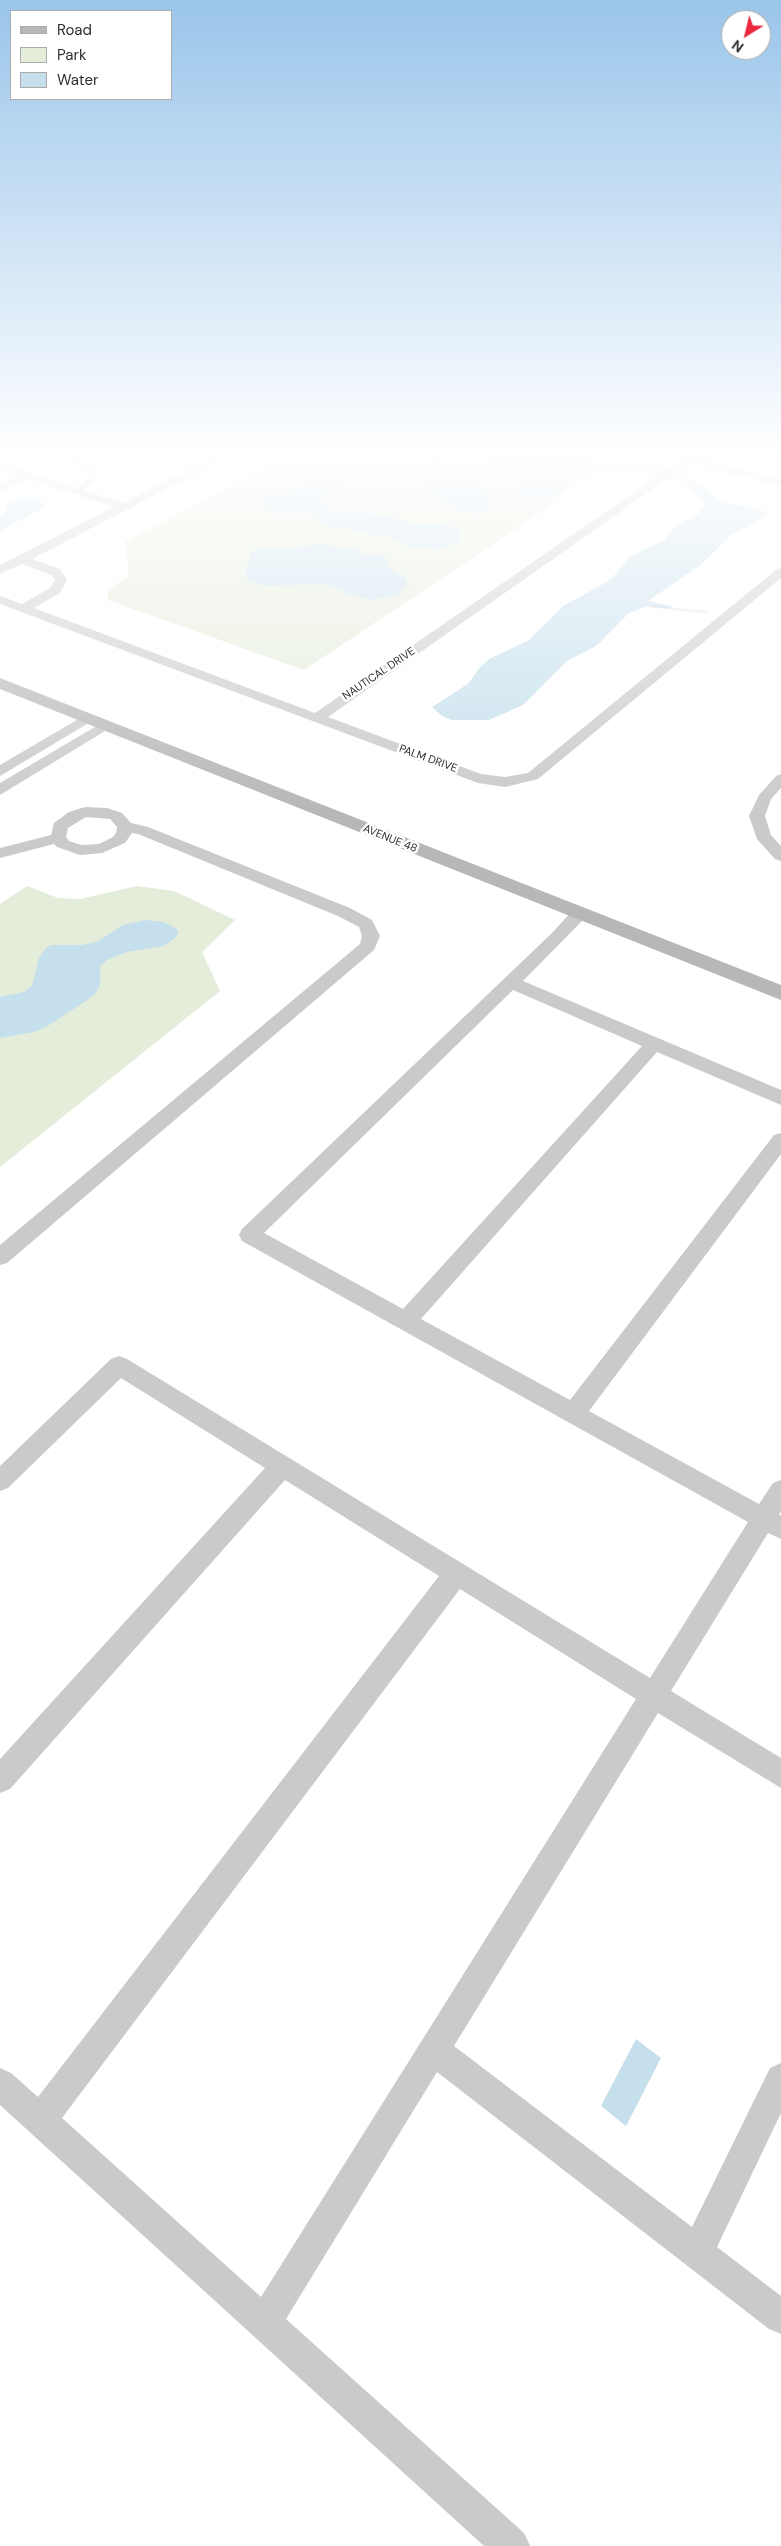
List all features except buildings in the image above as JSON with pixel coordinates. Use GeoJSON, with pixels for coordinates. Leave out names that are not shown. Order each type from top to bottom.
{"type":"FeatureCollection","features":[{"type":"Feature","properties":{"kind":"main road","name":"AVENUE 48"},"geometry":{"type":"LineString","coordinates":[[0,683],[578,915],[781,994]]}},
{"type":"Feature","properties":{"kind":"street"},"geometry":{"type":"LineString","coordinates":[[23,609],[54,590],[61,580],[58,575]]}},
{"type":"Feature","properties":{"kind":"street","name":"NAUTICAL DRIVE"},"geometry":{"type":"LineString","coordinates":[[317,718],[524,575]]}},
{"type":"Feature","properties":{"kind":"street","name":"PALM DRIVE"},"geometry":{"type":"LineString","coordinates":[[0,600],[478,778],[505,782],[533,776],[778,575]]}},
{"type":"Feature","properties":{"kind":"street"},"geometry":{"type":"LineString","coordinates":[[0,771],[96,721]]}},
{"type":"Feature","properties":{"kind":"street"},"geometry":{"type":"LineString","coordinates":[[0,790],[96,721]]}},
{"type":"Feature","properties":{"kind":"street"},"geometry":{"type":"LineString","coordinates":[[781,779],[764,798],[757,816],[763,836],[781,856]]}},
{"type":"Feature","properties":{"kind":"street"},"geometry":{"type":"LineString","coordinates":[[85,812],[102,812],[116,816],[125,827],[119,840],[102,848],[80,850],[63,844],[58,838],[60,826],[75,815],[85,812]]}},
{"type":"Feature","properties":{"kind":"street"},"geometry":{"type":"LineString","coordinates":[[0,1257],[368,946],[371,936],[366,924],[344,912],[142,830],[125,827]]}},
{"type":"Feature","properties":{"kind":"street"},"geometry":{"type":"LineString","coordinates":[[0,853],[58,838]]}},
{"type":"Feature","properties":{"kind":"street"},"geometry":{"type":"LineString","coordinates":[[578,915],[559,936],[249,1235],[772,1523]]}},
{"type":"Feature","properties":{"kind":"street"},"geometry":{"type":"LineString","coordinates":[[510,982],[781,1098]]}},
{"type":"Feature","properties":{"kind":"street"},"geometry":{"type":"LineString","coordinates":[[406,1322],[654,1044]]}},
{"type":"Feature","properties":{"kind":"street"},"geometry":{"type":"LineString","coordinates":[[574,1414],[781,1140]]}},
{"type":"Feature","properties":{"kind":"street"},"geometry":{"type":"LineString","coordinates":[[0,1481],[119,1365],[781,1774]]}},
{"type":"Feature","properties":{"kind":"street"},"geometry":{"type":"LineString","coordinates":[[0,1779],[282,1466]]}},
{"type":"Feature","properties":{"kind":"street"},"geometry":{"type":"LineString","coordinates":[[264,2323],[654,1695],[772,1523],[781,1490]]}},
{"type":"Feature","properties":{"kind":"street"},"geometry":{"type":"LineString","coordinates":[[40,2121],[457,1573]]}},
{"type":"Feature","properties":{"kind":"street"},"geometry":{"type":"LineString","coordinates":[[434,2050],[781,2316]]}},
{"type":"Feature","properties":{"kind":"street"},"geometry":{"type":"LineString","coordinates":[[697,2252],[781,2079]]}},
{"type":"Feature","properties":{"kind":"street"},"geometry":{"type":"LineString","coordinates":[[0,2084],[511,2546]]}},
{"type":"Feature","properties":{"kind":"path"},"geometry":{"type":"LineString","coordinates":[[647,606],[729,614]]}},
{"type":"Feature","properties":{"kind":"green space"},"geometry":{"type":"Polygon","coordinates":[[[447,575],[304,670],[108,600],[108,590],[129,576],[447,575]]]}},
{"type":"Feature","properties":{"kind":"green space"},"geometry":{"type":"Polygon","coordinates":[[[27,886],[58,898],[80,899],[137,886],[174,891],[235,920],[202,952],[220,991],[0,1167],[0,904],[27,886]]]}},
{"type":"Feature","properties":{"kind":"water"},"geometry":{"type":"Polygon","coordinates":[[[246,575],[401,575],[405,577],[408,585],[397,595],[371,600],[350,595],[324,584],[266,586],[247,581],[246,575]]]}},
{"type":"Feature","properties":{"kind":"water"},"geometry":{"type":"Polygon","coordinates":[[[686,575],[648,601],[671,606],[670,609],[647,606],[629,613],[596,646],[567,661],[523,705],[489,720],[452,720],[442,716],[432,707],[468,684],[480,667],[489,659],[529,640],[563,606],[614,576],[686,575]]]}},
{"type":"Feature","properties":{"kind":"water"},"geometry":{"type":"Polygon","coordinates":[[[145,920],[163,922],[172,926],[178,931],[177,936],[164,946],[127,952],[107,960],[100,966],[100,985],[95,994],[86,1001],[46,1027],[34,1032],[0,1038],[0,997],[24,992],[32,986],[39,958],[46,948],[51,945],[81,945],[97,942],[123,925],[145,920]]]}},
{"type":"Feature","properties":{"kind":"water"},"geometry":{"type":"Polygon","coordinates":[[[636,2039],[661,2058],[626,2126],[601,2106],[636,2039]]]}}]}
